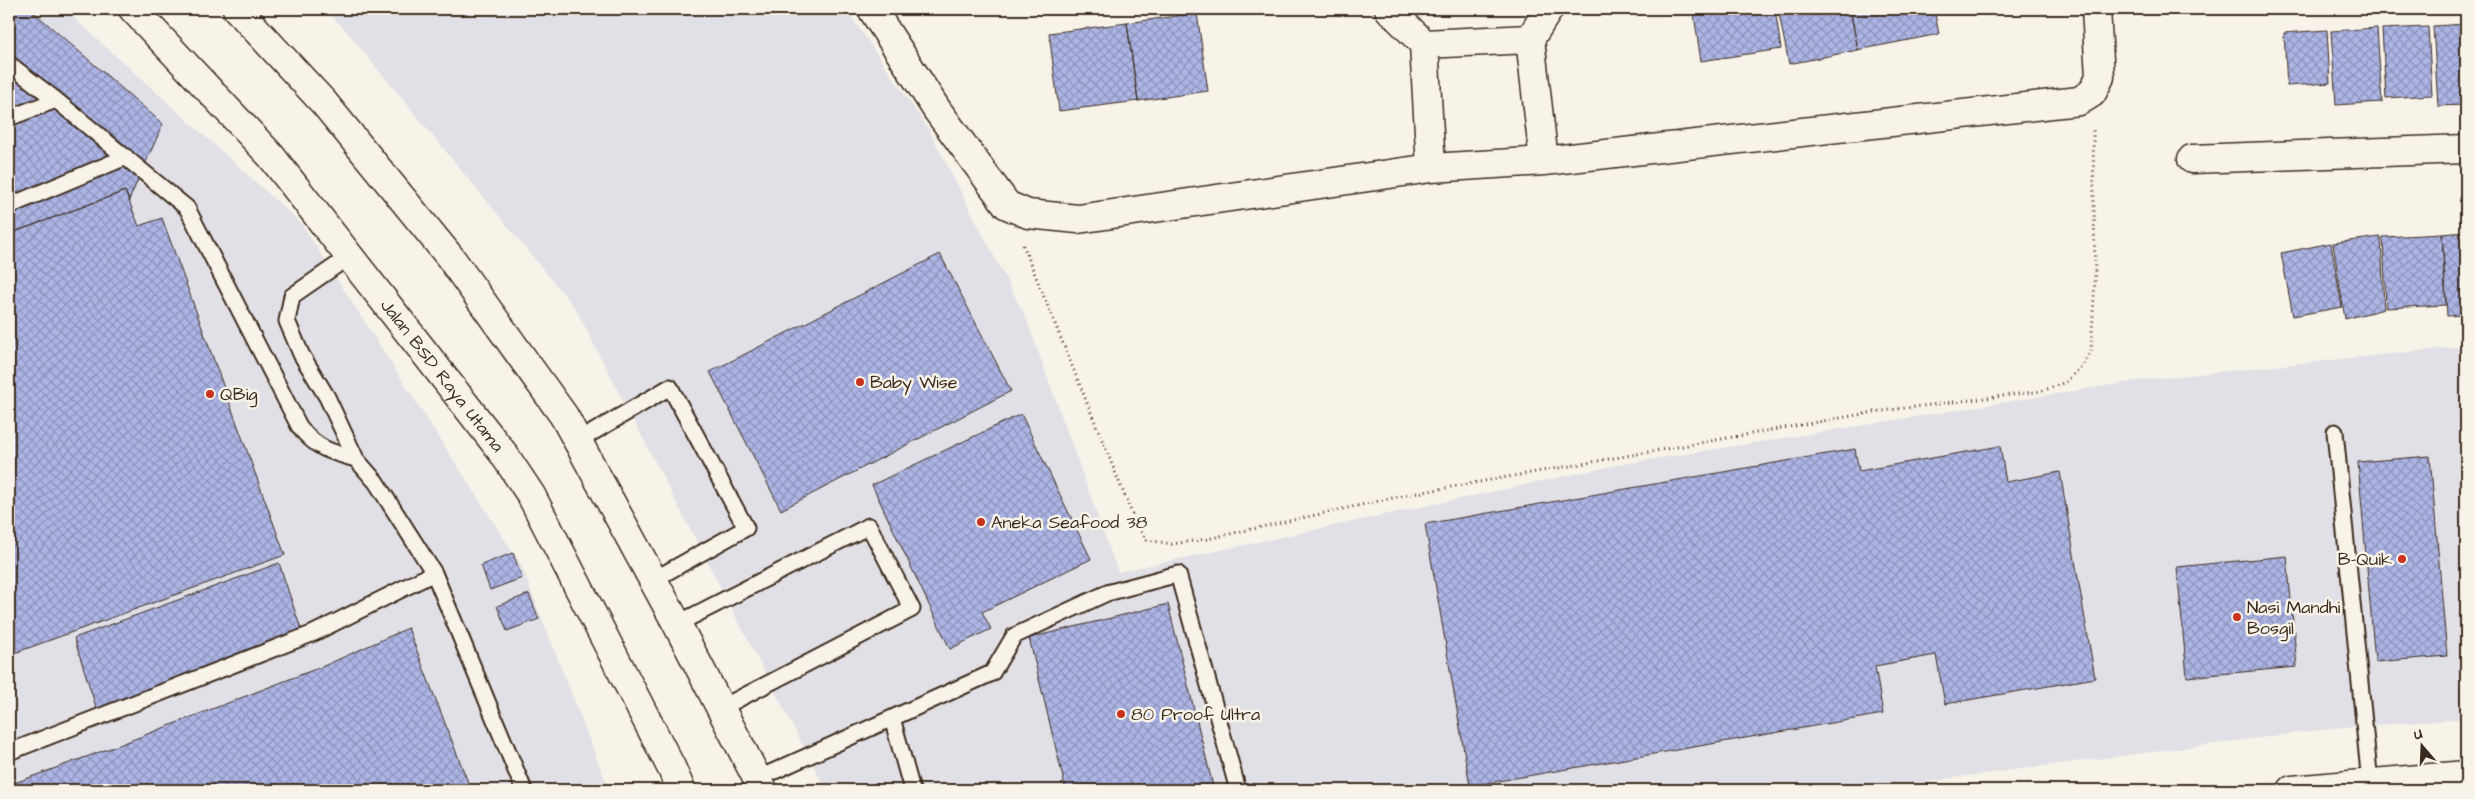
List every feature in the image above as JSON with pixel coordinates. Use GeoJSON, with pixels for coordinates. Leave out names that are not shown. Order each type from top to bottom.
{"type":"FeatureCollection","features":[{"type":"Feature","properties":{"kind":"street","name":"Jalan BSD Raya Utama"},"geometry":{"type":"LineString","coordinates":[[133,9],[270,156],[503,453],[531,495],[681,790]]}},
{"type":"Feature","properties":{"kind":"street"},"geometry":{"type":"LineString","coordinates":[[237,9],[325,104],[450,258],[564,416],[722,708],[760,785]]}},
{"type":"Feature","properties":{"kind":"street"},"geometry":{"type":"LineString","coordinates":[[872,9],[937,110],[1007,205],[1028,214],[1078,219],[1431,168],[1544,161],[2079,101],[2092,93],[2100,77],[2096,9]]}},
{"type":"Feature","properties":{"kind":"street"},"geometry":{"type":"LineString","coordinates":[[1389,9],[1424,44],[1431,168]]}},
{"type":"Feature","properties":{"kind":"street"},"geometry":{"type":"LineString","coordinates":[[1544,161],[1530,39],[1549,9]]}},
{"type":"Feature","properties":{"kind":"street"},"geometry":{"type":"LineString","coordinates":[[1424,44],[1530,39]]}},
{"type":"Feature","properties":{"kind":"street"},"geometry":{"type":"LineString","coordinates":[[2192,159],[2466,149]]}},
{"type":"Feature","properties":{"kind":"street"},"geometry":{"type":"LineString","coordinates":[[2292,790],[2466,775]]}},
{"type":"Feature","properties":{"kind":"lane"},"geometry":{"type":"LineString","coordinates":[[9,64],[56,100],[187,208],[299,426],[309,440],[330,452],[356,459]]}},
{"type":"Feature","properties":{"kind":"lane"},"geometry":{"type":"LineString","coordinates":[[9,118],[56,100]]}},
{"type":"Feature","properties":{"kind":"lane"},"geometry":{"type":"LineString","coordinates":[[9,206],[126,157]]}},
{"type":"Feature","properties":{"kind":"lane"},"geometry":{"type":"LineString","coordinates":[[350,256],[292,296],[287,321],[301,354],[328,397],[356,459],[376,482],[434,573],[524,790]]}},
{"type":"Feature","properties":{"kind":"lane"},"geometry":{"type":"LineString","coordinates":[[578,441],[670,387],[746,528],[653,580]]}},
{"type":"Feature","properties":{"kind":"lane"},"geometry":{"type":"LineString","coordinates":[[2335,432],[2370,783]]}},
{"type":"Feature","properties":{"kind":"lane"},"geometry":{"type":"LineString","coordinates":[[677,624],[869,526],[912,610],[722,708]]}},
{"type":"Feature","properties":{"kind":"lane"},"geometry":{"type":"LineString","coordinates":[[9,752],[314,634],[434,573]]}},
{"type":"Feature","properties":{"kind":"lane"},"geometry":{"type":"LineString","coordinates":[[760,785],[892,718],[992,673],[1014,636],[1107,593],[1178,574],[1238,790]]}},
{"type":"Feature","properties":{"kind":"lane"},"geometry":{"type":"LineString","coordinates":[[892,718],[912,790]]}},
{"type":"Feature","properties":{"kind":"path"},"geometry":{"type":"LineString","coordinates":[[1007,205],[1137,526],[1147,540],[1172,544],[1207,539],[1406,495],[1874,412],[2042,392],[2066,382],[2081,367],[2091,352],[2095,278],[2092,93]]}},
{"type":"Feature","properties":{"kind":"shaded area","name":"QBig"},"geometry":{"type":"Polygon","coordinates":[[[9,9],[64,9],[301,223],[521,565],[609,790],[9,790],[9,9]]]}},
{"type":"Feature","properties":{"kind":"shaded area"},"geometry":{"type":"Polygon","coordinates":[[[324,9],[846,9],[929,130],[1026,318],[1118,572],[1617,465],[2142,380],[2466,346],[2466,719],[2344,727],[1952,778],[1884,790],[826,790],[575,308],[342,26],[324,9]]]}},
{"type":"Feature","properties":{"kind":"building"},"geometry":{"type":"Polygon","coordinates":[[[9,9],[30,9],[163,124],[129,200],[125,191],[9,234],[9,9]]]}},
{"type":"Feature","properties":{"kind":"building"},"geometry":{"type":"Polygon","coordinates":[[[1693,9],[1775,9],[1781,49],[1701,61],[1693,9]]]}},
{"type":"Feature","properties":{"kind":"building"},"geometry":{"type":"Polygon","coordinates":[[[1778,9],[1850,9],[1858,50],[1789,64],[1778,9]]]}},
{"type":"Feature","properties":{"kind":"building"},"geometry":{"type":"Polygon","coordinates":[[[1850,9],[1934,9],[1939,34],[1858,50],[1850,9]]]}},
{"type":"Feature","properties":{"kind":"building"},"geometry":{"type":"Polygon","coordinates":[[[1197,13],[1208,91],[1138,101],[1127,23],[1197,13]]]}},
{"type":"Feature","properties":{"kind":"building"},"geometry":{"type":"Polygon","coordinates":[[[1127,23],[1138,101],[1059,111],[1049,33],[1127,23]]]}},
{"type":"Feature","properties":{"kind":"building"},"geometry":{"type":"Polygon","coordinates":[[[2466,24],[2466,105],[2438,106],[2433,26],[2466,24]]]}},
{"type":"Feature","properties":{"kind":"building"},"geometry":{"type":"Polygon","coordinates":[[[2428,27],[2432,95],[2386,98],[2382,29],[2428,27]]]}},
{"type":"Feature","properties":{"kind":"building"},"geometry":{"type":"Polygon","coordinates":[[[2377,28],[2382,102],[2336,105],[2331,31],[2377,28]]]}},
{"type":"Feature","properties":{"kind":"building"},"geometry":{"type":"Polygon","coordinates":[[[2327,30],[2330,83],[2287,86],[2284,33],[2327,30]]]}},
{"type":"Feature","properties":{"kind":"building"},"geometry":{"type":"Polygon","coordinates":[[[125,191],[139,226],[162,218],[285,555],[9,655],[9,234],[125,191]]]}},
{"type":"Feature","properties":{"kind":"building"},"geometry":{"type":"Polygon","coordinates":[[[2466,232],[2466,315],[2447,316],[2442,234],[2466,232]]]}},
{"type":"Feature","properties":{"kind":"building"},"geometry":{"type":"Polygon","coordinates":[[[2442,234],[2446,305],[2386,308],[2383,237],[2442,234]]]}},
{"type":"Feature","properties":{"kind":"building"},"geometry":{"type":"Polygon","coordinates":[[[2381,237],[2384,309],[2345,319],[2333,243],[2381,237]]]}},
{"type":"Feature","properties":{"kind":"building"},"geometry":{"type":"Polygon","coordinates":[[[2331,243],[2342,307],[2293,316],[2281,253],[2331,243]]]}},
{"type":"Feature","properties":{"kind":"building","name":"Baby Wise"},"geometry":{"type":"Polygon","coordinates":[[[940,254],[1011,391],[781,510],[710,372],[940,254]]]}},
{"type":"Feature","properties":{"kind":"building","name":"Aneka Seafood 38"},"geometry":{"type":"Polygon","coordinates":[[[1021,414],[1091,559],[982,612],[991,629],[950,649],[872,485],[1021,414]]]}},
{"type":"Feature","properties":{"kind":"building"},"geometry":{"type":"Polygon","coordinates":[[[2000,446],[2006,482],[2060,472],[2095,678],[1945,704],[1936,655],[1875,666],[1883,714],[1470,786],[1425,524],[1855,449],[1859,471],[2000,446]]]}},
{"type":"Feature","properties":{"kind":"building","name":"B-Quik"},"geometry":{"type":"Polygon","coordinates":[[[2430,456],[2447,656],[2375,662],[2358,462],[2430,456]]]}},
{"type":"Feature","properties":{"kind":"building"},"geometry":{"type":"Polygon","coordinates":[[[513,553],[522,578],[490,590],[481,565],[513,553]]]}},
{"type":"Feature","properties":{"kind":"building","name":"Nasi Mandhi Bosgil"},"geometry":{"type":"Polygon","coordinates":[[[2287,556],[2297,667],[2187,677],[2177,567],[2287,556]]]}},
{"type":"Feature","properties":{"kind":"building"},"geometry":{"type":"Polygon","coordinates":[[[279,563],[303,635],[98,713],[74,638],[279,563]]]}},
{"type":"Feature","properties":{"kind":"building"},"geometry":{"type":"Polygon","coordinates":[[[529,594],[539,619],[507,631],[497,606],[529,594]]]}},
{"type":"Feature","properties":{"kind":"building","name":"80 Proof Ultra"},"geometry":{"type":"Polygon","coordinates":[[[1168,604],[1214,790],[1066,790],[1029,638],[1168,604]]]}},
{"type":"Feature","properties":{"kind":"building"},"geometry":{"type":"Polygon","coordinates":[[[408,628],[471,790],[9,790],[9,785],[119,745],[326,665],[408,628]]]}},
{"type":"Feature","properties":{"kind":"place","name":"Baby Wise"},"geometry":{"type":"Point","coordinates":[860,382]}},
{"type":"Feature","properties":{"kind":"place","name":"QBig"},"geometry":{"type":"Point","coordinates":[210,394]}},
{"type":"Feature","properties":{"kind":"place","name":"Aneka Seafood 38"},"geometry":{"type":"Point","coordinates":[981,522]}},
{"type":"Feature","properties":{"kind":"place","name":"B-Quik"},"geometry":{"type":"Point","coordinates":[2402,559]}},
{"type":"Feature","properties":{"kind":"place","name":"Nasi Mandhi Bosgil"},"geometry":{"type":"Point","coordinates":[2237,617]}},
{"type":"Feature","properties":{"kind":"place","name":"80 Proof Ultra"},"geometry":{"type":"Point","coordinates":[1121,714]}}]}
